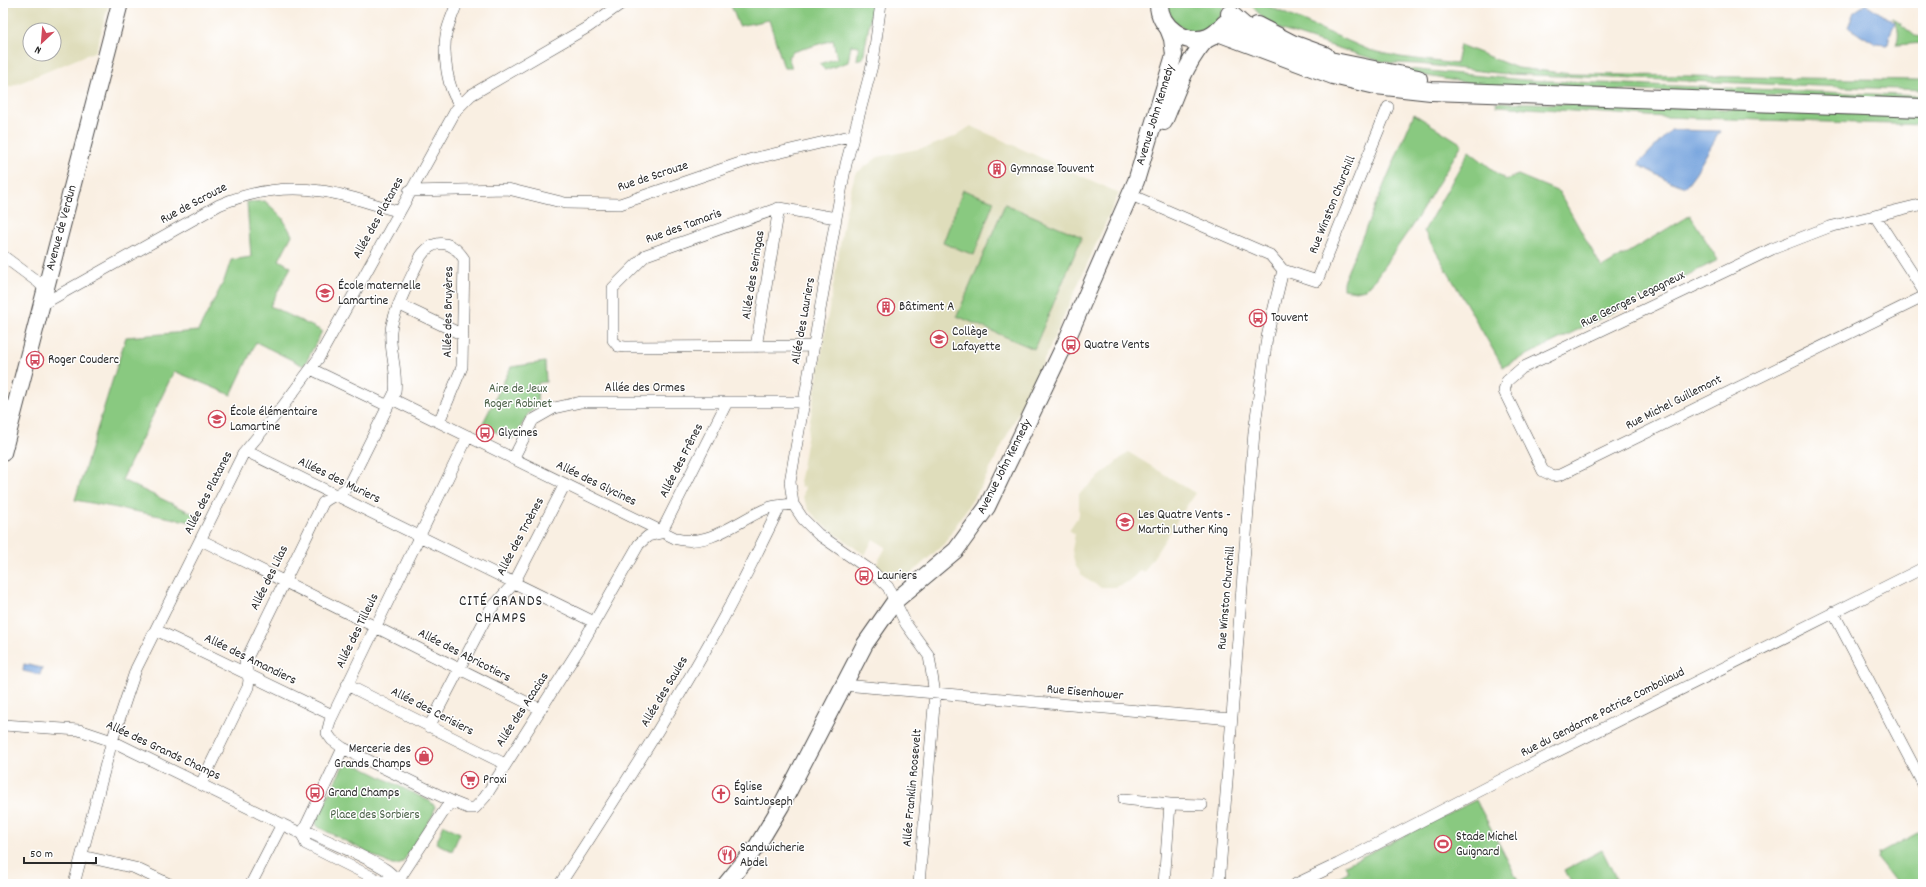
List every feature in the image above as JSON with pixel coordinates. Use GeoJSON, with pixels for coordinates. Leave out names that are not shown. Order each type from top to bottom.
{"type":"FeatureCollection","features":[{"type":"Feature","properties":{"kind":"main road","name":"Avenue de Verdun"},"geometry":{"type":"LineString","coordinates":[[3,453],[120,3]]}},
{"type":"Feature","properties":{"kind":"main road"},"geometry":{"type":"LineString","coordinates":[[1159,11],[1175,34],[1185,38],[1196,40],[1213,35],[1225,24],[1231,7],[1270,34],[1292,44],[1366,69],[1522,94]]}},
{"type":"Feature","properties":{"kind":"main road","name":"Avenue John Kennedy"},"geometry":{"type":"LineString","coordinates":[[1134,188],[1174,54],[1172,39],[1159,11]]}},
{"type":"Feature","properties":{"kind":"main road"},"geometry":{"type":"LineString","coordinates":[[1213,35],[1333,76],[1376,85],[1431,92],[1923,108]]}},
{"type":"Feature","properties":{"kind":"main road","name":"Avenue John Kennedy"},"geometry":{"type":"LineString","coordinates":[[726,884],[757,846],[781,806],[865,644],[895,601],[956,550],[988,507],[1065,344],[1134,188],[1156,143],[1187,66],[1193,55],[1213,35]]}},
{"type":"Feature","properties":{"kind":"street"},"geometry":{"type":"LineString","coordinates":[[457,3],[447,28],[445,45],[451,91],[460,104]]}},
{"type":"Feature","properties":{"kind":"street","name":"Allée des Platanes"},"geometry":{"type":"LineString","coordinates":[[74,884],[112,741],[136,669],[246,452],[318,359],[409,191],[460,104],[471,95],[588,27],[622,3]]}},
{"type":"Feature","properties":{"kind":"street","name":"Allée des Lauriers"},"geometry":{"type":"LineString","coordinates":[[881,3],[873,62],[854,135],[836,218],[790,482],[792,504],[802,519],[818,534],[873,572],[888,586],[895,601]]}},
{"type":"Feature","properties":{"kind":"street","name":"Rue Winston Churchill"},"geometry":{"type":"LineString","coordinates":[[1219,884],[1254,440],[1267,337],[1283,270],[1317,281],[1388,107]]}},
{"type":"Feature","properties":{"kind":"street","name":"Rue de Scrouze"},"geometry":{"type":"LineString","coordinates":[[409,191],[508,189],[565,203],[620,204],[752,159],[854,135]]}},
{"type":"Feature","properties":{"kind":"street","name":"Rue de Scrouze"},"geometry":{"type":"LineString","coordinates":[[41,305],[219,204],[237,197],[290,188],[322,191],[398,211]]}},
{"type":"Feature","properties":{"kind":"street"},"geometry":{"type":"LineString","coordinates":[[1134,188],[1270,255],[1283,270]]}},
{"type":"Feature","properties":{"kind":"street","name":"Rue Georges Legagneux"},"geometry":{"type":"LineString","coordinates":[[1524,435],[1504,391],[1507,381],[1522,368],[1751,258],[1829,227],[1923,204]]}},
{"type":"Feature","properties":{"kind":"street","name":"Rue des Tamaris"},"geometry":{"type":"LineString","coordinates":[[813,346],[618,346],[613,340],[613,288],[646,255],[779,208],[836,218]]}},
{"type":"Feature","properties":{"kind":"street","name":"Allée des Seringas"},"geometry":{"type":"LineString","coordinates":[[756,347],[779,208]]}},
{"type":"Feature","properties":{"kind":"street"},"geometry":{"type":"LineString","coordinates":[[1875,216],[1923,290]]}},
{"type":"Feature","properties":{"kind":"street","name":"Allée des Bruyères"},"geometry":{"type":"LineString","coordinates":[[390,403],[395,392],[397,382],[391,331],[400,305],[421,256],[428,247],[439,243],[450,245],[458,250],[464,259],[462,367],[438,422]]}},
{"type":"Feature","properties":{"kind":"street"},"geometry":{"type":"LineString","coordinates":[[3,256],[45,289]]}},
{"type":"Feature","properties":{"kind":"street","name":"Rue Michel Guillemont"},"geometry":{"type":"LineString","coordinates":[[1524,435],[1543,471],[1553,476],[1560,475],[1923,297]]}},
{"type":"Feature","properties":{"kind":"street"},"geometry":{"type":"LineString","coordinates":[[400,305],[463,335]]}},
{"type":"Feature","properties":{"kind":"street","name":"Allée des Glycines"},"geometry":{"type":"LineString","coordinates":[[311,369],[438,422],[662,533],[677,539],[689,542],[708,539],[770,508],[792,504]]}},
{"type":"Feature","properties":{"kind":"street","name":"Allée des Ormes"},"geometry":{"type":"LineString","coordinates":[[513,459],[533,420],[554,408],[581,402],[804,402]]}},
{"type":"Feature","properties":{"kind":"street","name":"Allée des Frênes"},"geometry":{"type":"LineString","coordinates":[[662,533],[727,402]]}},
{"type":"Feature","properties":{"kind":"street","name":"Allée des Lilas"},"geometry":{"type":"LineString","coordinates":[[202,784],[248,688],[249,680],[246,673],[245,662],[284,582],[323,503],[328,498],[338,495],[348,486],[390,403]]}},
{"type":"Feature","properties":{"kind":"street","name":"Allée des Tilleuls"},"geometry":{"type":"LineString","coordinates":[[343,748],[332,740],[327,733],[332,715],[468,436]]}},
{"type":"Feature","properties":{"kind":"street","name":"Allées des Muriers"},"geometry":{"type":"LineString","coordinates":[[246,452],[338,495],[594,622]]}},
{"type":"Feature","properties":{"kind":"street","name":"Allée des Troènes"},"geometry":{"type":"LineString","coordinates":[[429,727],[490,610],[514,583],[565,484]]}},
{"type":"Feature","properties":{"kind":"street","name":"Allée des Saules"},"geometry":{"type":"LineString","coordinates":[[560,884],[621,790],[715,634],[780,506]]}},
{"type":"Feature","properties":{"kind":"street","name":"Allée des Acacias"},"geometry":{"type":"LineString","coordinates":[[453,802],[468,808],[475,808],[485,797],[594,622],[639,544],[648,536],[662,533]]}},
{"type":"Feature","properties":{"kind":"street","name":"Allée des Abricotiers"},"geometry":{"type":"LineString","coordinates":[[201,540],[540,710]]}},
{"type":"Feature","properties":{"kind":"street","name":"Rue du Gendarme Patrice Comboliaud"},"geometry":{"type":"LineString","coordinates":[[1296,884],[1833,612],[1923,568]]}},
{"type":"Feature","properties":{"kind":"street"},"geometry":{"type":"LineString","coordinates":[[895,601],[906,624],[929,656],[935,694]]}},
{"type":"Feature","properties":{"kind":"street"},"geometry":{"type":"LineString","coordinates":[[1833,612],[1923,784]]}},
{"type":"Feature","properties":{"kind":"street","name":"Allée des Amandiers"},"geometry":{"type":"LineString","coordinates":[[156,630],[332,715]]}},
{"type":"Feature","properties":{"kind":"street","name":"Allée des Cerisiers"},"geometry":{"type":"LineString","coordinates":[[347,685],[505,764]]}},
{"type":"Feature","properties":{"kind":"street","name":"Rue Eisenhower"},"geometry":{"type":"LineString","coordinates":[[844,685],[1231,719]]}},
{"type":"Feature","properties":{"kind":"street","name":"Allée Franklin Roosevelt"},"geometry":{"type":"LineString","coordinates":[[918,884],[935,694]]}},
{"type":"Feature","properties":{"kind":"street","name":"Allée des Grands Champs"},"geometry":{"type":"LineString","coordinates":[[3,725],[43,726],[79,730],[112,741],[302,834],[306,844],[380,881],[401,882]]}},
{"type":"Feature","properties":{"kind":"street"},"geometry":{"type":"LineString","coordinates":[[302,834],[343,748],[453,802],[446,808],[401,882]]}},
{"type":"Feature","properties":{"kind":"street"},"geometry":{"type":"LineString","coordinates":[[1124,799],[1170,804],[1202,805]]}},
{"type":"Feature","properties":{"kind":"street"},"geometry":{"type":"LineString","coordinates":[[1164,884],[1170,804]]}},
{"type":"Feature","properties":{"kind":"street"},"geometry":{"type":"LineString","coordinates":[[251,884],[282,824]]}},
{"type":"Feature","properties":{"kind":"street"},"geometry":{"type":"LineString","coordinates":[[82,856],[136,868],[169,884]]}},
{"type":"Feature","properties":{"kind":"shaded area"},"geometry":{"type":"Polygon","coordinates":[[[3,3],[109,3],[96,51],[10,87],[3,85],[3,3]]]}},
{"type":"Feature","properties":{"kind":"shaded area","name":"Collège Lafayette"},"geometry":{"type":"Polygon","coordinates":[[[971,126],[1119,193],[1038,374],[982,485],[944,544],[905,579],[897,579],[876,565],[886,547],[873,539],[865,555],[823,525],[809,510],[803,497],[805,486],[801,487],[800,479],[846,210],[855,174],[878,157],[928,147],[954,137],[971,126]]]}},
{"type":"Feature","properties":{"kind":"shaded area","name":"Les Quatre Vents - Martin Luther King"},"geometry":{"type":"Polygon","coordinates":[[[1128,452],[1195,493],[1144,572],[1140,570],[1130,581],[1116,587],[1100,587],[1084,578],[1075,565],[1072,550],[1075,534],[1069,530],[1079,515],[1079,494],[1128,452]]]}},
{"type":"Feature","properties":{"kind":"green space"},"geometry":{"type":"Polygon","coordinates":[[[730,3],[873,3],[863,58],[857,60],[859,46],[851,45],[848,62],[825,70],[819,64],[837,58],[833,40],[792,52],[792,54],[788,56],[792,68],[784,68],[769,20],[739,26],[730,3]]]}},
{"type":"Feature","properties":{"kind":"green space"},"geometry":{"type":"Polygon","coordinates":[[[1167,3],[1224,4],[1220,16],[1213,25],[1205,30],[1195,31],[1186,29],[1177,24],[1171,15],[1167,3]]]}},
{"type":"Feature","properties":{"kind":"green space"},"geometry":{"type":"Polygon","coordinates":[[[1249,3],[1261,3],[1369,50],[1400,57],[1456,64],[1460,45],[1517,68],[1571,74],[1923,80],[1923,90],[1507,74],[1507,72],[1506,74],[1420,64],[1392,63],[1376,60],[1282,30],[1265,20],[1249,3]]]}},
{"type":"Feature","properties":{"kind":"green space"},"geometry":{"type":"Polygon","coordinates":[[[1892,17],[1915,36],[1923,37],[1923,43],[1896,45],[1898,31],[1892,17]]]}},
{"type":"Feature","properties":{"kind":"green space"},"geometry":{"type":"Polygon","coordinates":[[[1407,69],[1525,80],[1923,96],[1923,101],[1479,85],[1393,70],[1407,69]]]}},
{"type":"Feature","properties":{"kind":"green space"},"geometry":{"type":"Polygon","coordinates":[[[1496,102],[1923,115],[1923,125],[1664,117],[1497,106],[1496,102]]]}},
{"type":"Feature","properties":{"kind":"green space"},"geometry":{"type":"Polygon","coordinates":[[[1414,114],[1462,144],[1416,220],[1375,279],[1365,289],[1356,291],[1343,289],[1343,282],[1414,114]]]}},
{"type":"Feature","properties":{"kind":"green space"},"geometry":{"type":"Polygon","coordinates":[[[1469,151],[1506,180],[1518,175],[1559,192],[1602,268],[1690,215],[1718,260],[1503,367],[1424,231],[1469,151]]]}},
{"type":"Feature","properties":{"kind":"green space"},"geometry":{"type":"Polygon","coordinates":[[[963,190],[994,201],[974,255],[943,243],[963,190]]]}},
{"type":"Feature","properties":{"kind":"green space"},"geometry":{"type":"Polygon","coordinates":[[[265,201],[282,217],[292,235],[279,260],[291,267],[270,306],[322,331],[304,366],[256,342],[231,395],[174,371],[122,480],[198,516],[192,522],[75,500],[126,337],[198,331],[224,281],[231,260],[251,257],[247,202],[265,201]]]}},
{"type":"Feature","properties":{"kind":"green space"},"geometry":{"type":"Polygon","coordinates":[[[1005,204],[1082,237],[1034,349],[957,316],[1005,204]]]}},
{"type":"Feature","properties":{"kind":"green space","name":"Aire de Jeux Roger Robinet"},"geometry":{"type":"Polygon","coordinates":[[[545,362],[546,382],[538,383],[537,406],[528,414],[515,437],[510,439],[482,425],[511,367],[545,362]]]}},
{"type":"Feature","properties":{"kind":"green space","name":"Place des Sorbiers"},"geometry":{"type":"Polygon","coordinates":[[[345,762],[353,763],[431,802],[435,807],[433,815],[402,863],[392,865],[316,825],[316,820],[345,762]]]}},
{"type":"Feature","properties":{"kind":"green space","name":"Stade Michel Guignard"},"geometry":{"type":"Polygon","coordinates":[[[1476,800],[1520,884],[1331,884],[1329,882],[1348,872],[1345,865],[1476,800]]]}},
{"type":"Feature","properties":{"kind":"green space"},"geometry":{"type":"Polygon","coordinates":[[[444,825],[460,833],[452,851],[436,843],[444,825]]]}},
{"type":"Feature","properties":{"kind":"green space"},"geometry":{"type":"Polygon","coordinates":[[[1923,830],[1923,884],[1897,884],[1878,859],[1879,854],[1923,830]]]}},
{"type":"Feature","properties":{"kind":"green space"},"geometry":{"type":"Polygon","coordinates":[[[1602,850],[1619,884],[1572,884],[1565,870],[1602,850]]]}},
{"type":"Feature","properties":{"kind":"water"},"geometry":{"type":"Polygon","coordinates":[[[1866,4],[1895,23],[1890,34],[1888,45],[1876,44],[1848,27],[1854,12],[1866,4]]]}},
{"type":"Feature","properties":{"kind":"water"},"geometry":{"type":"Polygon","coordinates":[[[1671,130],[1720,131],[1696,172],[1685,187],[1667,180],[1639,165],[1640,162],[1671,130]]]}},
{"type":"Feature","properties":{"kind":"water"},"geometry":{"type":"Polygon","coordinates":[[[24,664],[42,668],[40,675],[23,671],[24,664]]]}},
{"type":"Feature","properties":{"kind":"place","name":"Gymnase Touvent"},"geometry":{"type":"Point","coordinates":[997,169]}},
{"type":"Feature","properties":{"kind":"place","name":"École maternelle Lamartine"},"geometry":{"type":"Point","coordinates":[325,293]}},
{"type":"Feature","properties":{"kind":"place","name":"Bâtiment A"},"geometry":{"type":"Point","coordinates":[886,307]}},
{"type":"Feature","properties":{"kind":"place","name":"Touvent"},"geometry":{"type":"Point","coordinates":[1258,318]}},
{"type":"Feature","properties":{"kind":"place","name":"Collège Lafayette"},"geometry":{"type":"Point","coordinates":[939,339]}},
{"type":"Feature","properties":{"kind":"place","name":"Quatre Vents"},"geometry":{"type":"Point","coordinates":[1071,345]}},
{"type":"Feature","properties":{"kind":"place","name":"Roger Couderc"},"geometry":{"type":"Point","coordinates":[35,360]}},
{"type":"Feature","properties":{"kind":"place","name":"École élémentaire Lamartine"},"geometry":{"type":"Point","coordinates":[217,419]}},
{"type":"Feature","properties":{"kind":"place","name":"Glycines"},"geometry":{"type":"Point","coordinates":[485,433]}},
{"type":"Feature","properties":{"kind":"place","name":"Les Quatre Vents - Martin Luther King"},"geometry":{"type":"Point","coordinates":[1125,522]}},
{"type":"Feature","properties":{"kind":"place","name":"Lauriers"},"geometry":{"type":"Point","coordinates":[864,576]}},
{"type":"Feature","properties":{"kind":"place","name":"Mercerie des Grands Champs"},"geometry":{"type":"Point","coordinates":[424,756]}},
{"type":"Feature","properties":{"kind":"place","name":"Proxi"},"geometry":{"type":"Point","coordinates":[470,780]}},
{"type":"Feature","properties":{"kind":"place","name":"Grand Champs"},"geometry":{"type":"Point","coordinates":[315,793]}},
{"type":"Feature","properties":{"kind":"place","name":"Église SaintJoseph"},"geometry":{"type":"Point","coordinates":[721,794]}},
{"type":"Feature","properties":{"kind":"place","name":"Stade Michel Guignard"},"geometry":{"type":"Point","coordinates":[1443,844]}},
{"type":"Feature","properties":{"kind":"place","name":"Sandwicherie Abdel"},"geometry":{"type":"Point","coordinates":[727,855]}},
{"type":"Feature","properties":{"kind":"district","name":"CITÉ GRANDS CHAMPS"},"geometry":{"type":"Point","coordinates":[501,610]}}]}
